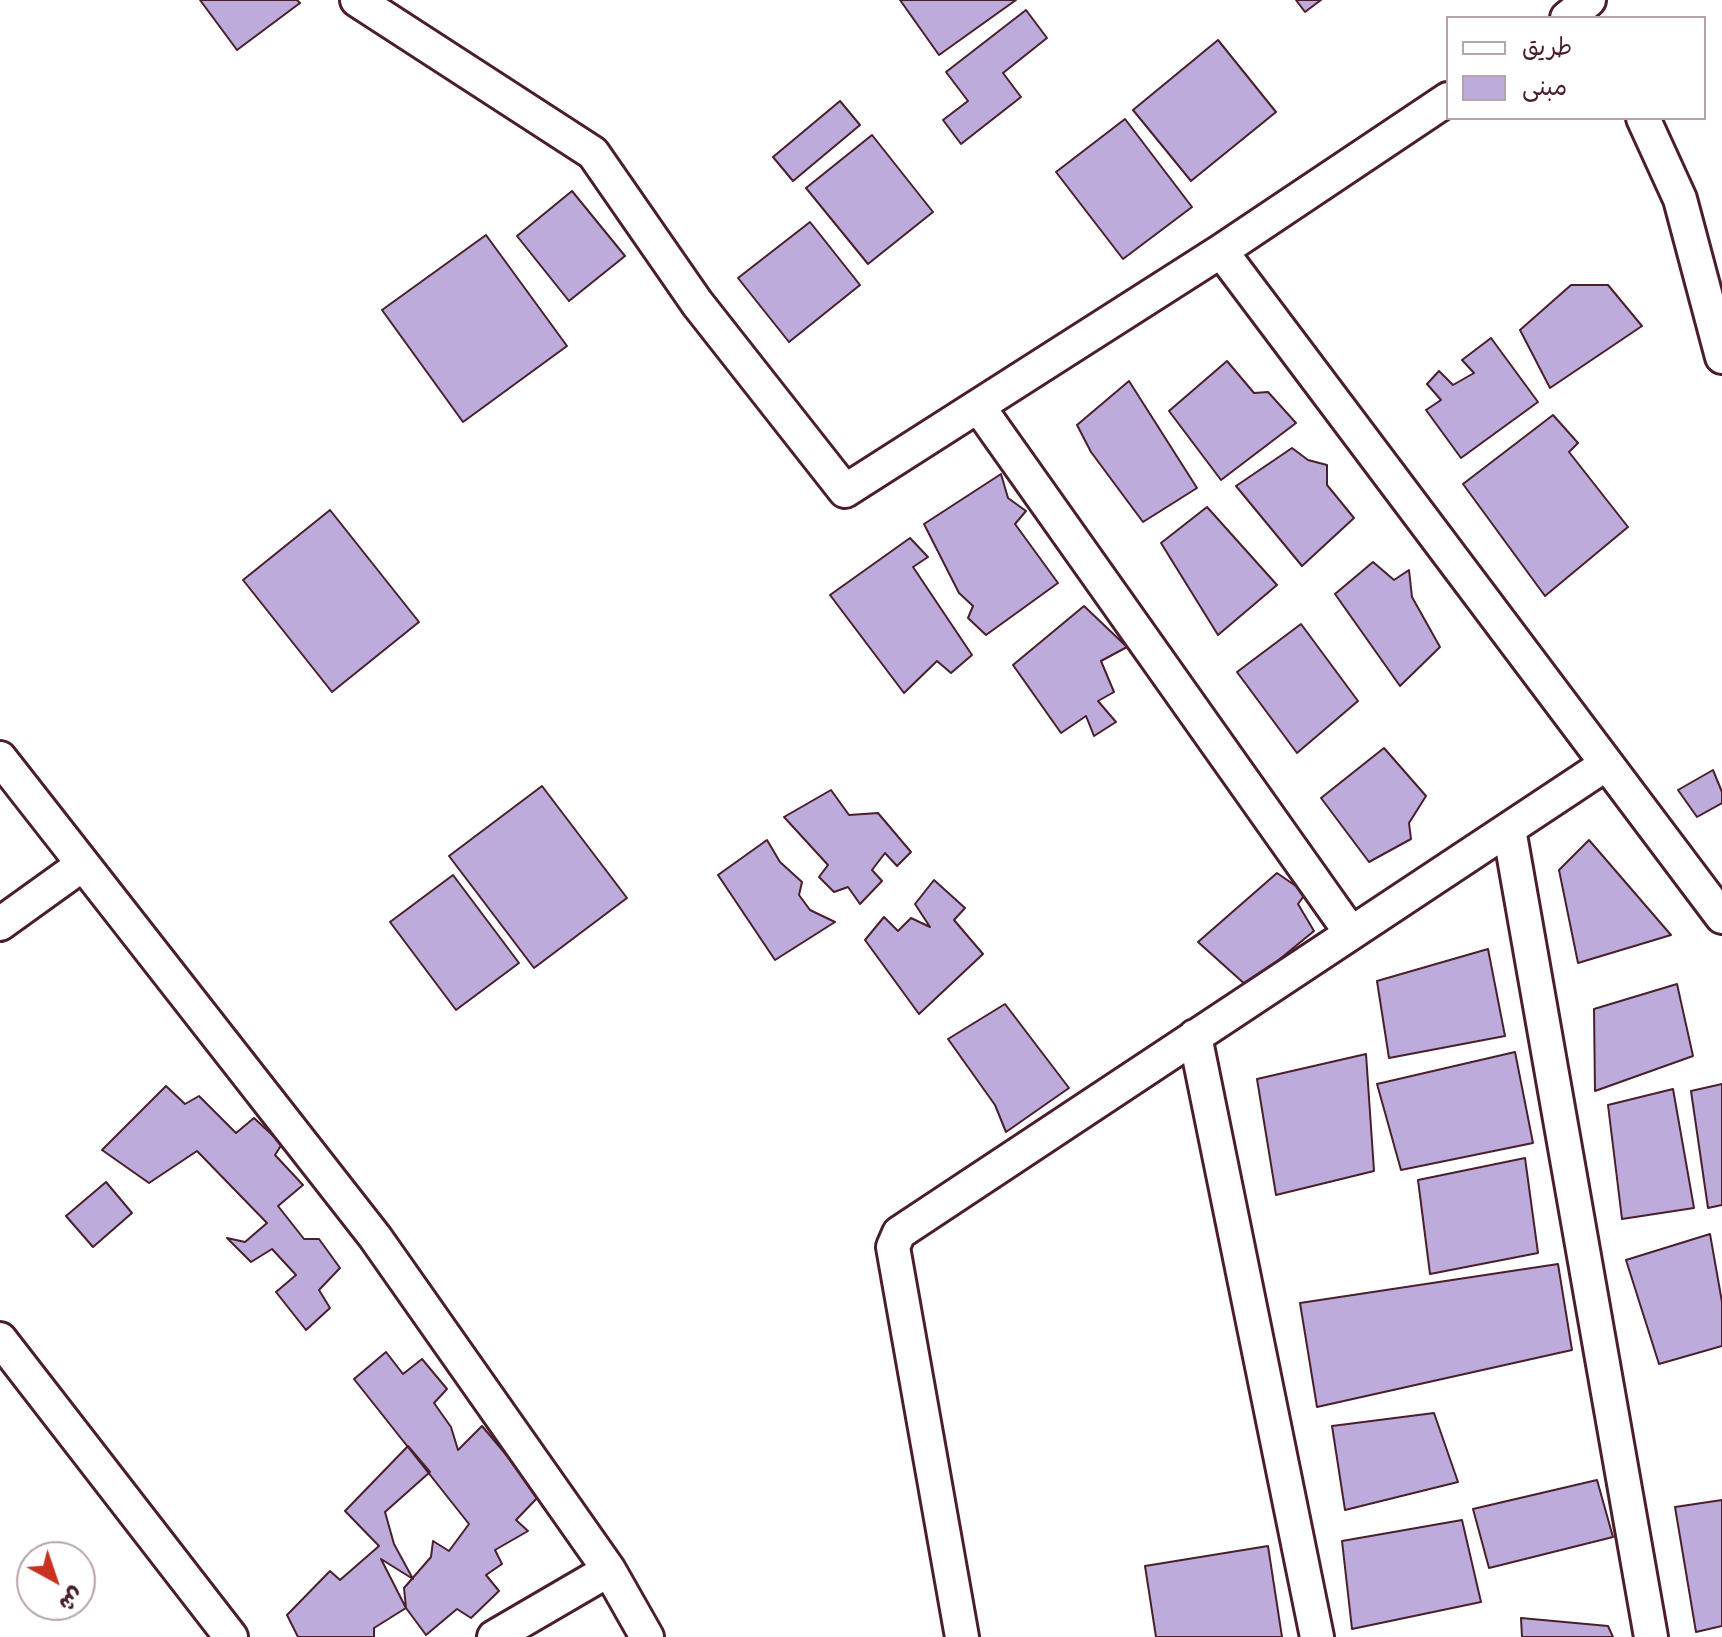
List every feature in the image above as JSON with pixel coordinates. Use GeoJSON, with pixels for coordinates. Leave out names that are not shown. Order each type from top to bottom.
{"type":"FeatureCollection","features":[{"type":"Feature","properties":{"kind":"street"},"geometry":{"type":"LineString","coordinates":[[357,0],[593,153],[697,303],[845,491],[1221,251],[1446,100]]}},
{"type":"Feature","properties":{"kind":"street"},"geometry":{"type":"LineString","coordinates":[[1644,120],[1680,199],[1722,357]]}},
{"type":"Feature","properties":{"kind":"street"},"geometry":{"type":"LineString","coordinates":[[1221,251],[1722,917]]}},
{"type":"Feature","properties":{"kind":"street"},"geometry":{"type":"LineString","coordinates":[[978,406],[1351,933]]}},
{"type":"Feature","properties":{"kind":"street"},"geometry":{"type":"LineString","coordinates":[[0,758],[375,1237],[609,1570],[647,1637]]}},
{"type":"Feature","properties":{"kind":"street"},"geometry":{"type":"LineString","coordinates":[[962,1637],[893,1247],[899,1233],[912,1221],[1605,765]]}},
{"type":"Feature","properties":{"kind":"street"},"geometry":{"type":"LineString","coordinates":[[1509,829],[1651,1637]]}},
{"type":"Feature","properties":{"kind":"street"},"geometry":{"type":"LineString","coordinates":[[0,924],[82,865]]}},
{"type":"Feature","properties":{"kind":"street"},"geometry":{"type":"LineString","coordinates":[[1195,1036],[1317,1637]]}},
{"type":"Feature","properties":{"kind":"street"},"geometry":{"type":"LineString","coordinates":[[0,1339],[231,1637]]}},
{"type":"Feature","properties":{"kind":"street"},"geometry":{"type":"LineString","coordinates":[[494,1637],[609,1570]]}},
{"type":"Feature","properties":{"kind":"building"},"geometry":{"type":"Polygon","coordinates":[[[200,0],[297,0],[300,3],[237,50],[200,0]]]}},
{"type":"Feature","properties":{"kind":"building"},"geometry":{"type":"Polygon","coordinates":[[[900,0],[1016,0],[939,55],[900,0]]]}},
{"type":"Feature","properties":{"kind":"building"},"geometry":{"type":"Polygon","coordinates":[[[1296,0],[1321,0],[1305,12],[1296,0]]]}},
{"type":"Feature","properties":{"kind":"building"},"geometry":{"type":"Polygon","coordinates":[[[1026,10],[1047,38],[1003,73],[1021,97],[961,144],[943,120],[968,101],[946,72],[1026,10]]]}},
{"type":"Feature","properties":{"kind":"building"},"geometry":{"type":"Polygon","coordinates":[[[1218,40],[1276,112],[1191,181],[1133,110],[1218,40]]]}},
{"type":"Feature","properties":{"kind":"building"},"geometry":{"type":"Polygon","coordinates":[[[840,101],[860,125],[793,181],[773,157],[840,101]]]}},
{"type":"Feature","properties":{"kind":"building"},"geometry":{"type":"Polygon","coordinates":[[[1125,119],[1192,207],[1123,259],[1056,172],[1125,119]]]}},
{"type":"Feature","properties":{"kind":"building"},"geometry":{"type":"Polygon","coordinates":[[[872,135],[933,212],[868,264],[806,188],[872,135]]]}},
{"type":"Feature","properties":{"kind":"building"},"geometry":{"type":"Polygon","coordinates":[[[572,191],[625,256],[569,301],[517,236],[572,191]]]}},
{"type":"Feature","properties":{"kind":"building"},"geometry":{"type":"Polygon","coordinates":[[[810,222],[860,285],[789,342],[738,278],[810,222]]]}},
{"type":"Feature","properties":{"kind":"building"},"geometry":{"type":"Polygon","coordinates":[[[486,235],[567,346],[463,422],[382,310],[486,235]]]}},
{"type":"Feature","properties":{"kind":"building"},"geometry":{"type":"Polygon","coordinates":[[[1571,285],[1608,285],[1642,326],[1550,388],[1520,330],[1571,285]]]}},
{"type":"Feature","properties":{"kind":"building"},"geometry":{"type":"Polygon","coordinates":[[[1491,338],[1538,402],[1461,458],[1426,410],[1441,400],[1427,384],[1439,371],[1453,385],[1474,373],[1462,360],[1491,338]]]}},
{"type":"Feature","properties":{"kind":"building"},"geometry":{"type":"Polygon","coordinates":[[[1227,361],[1254,393],[1268,392],[1296,423],[1221,480],[1169,411],[1227,361]]]}},
{"type":"Feature","properties":{"kind":"building"},"geometry":{"type":"Polygon","coordinates":[[[1129,381],[1197,488],[1143,522],[1091,452],[1077,425],[1129,381]]]}},
{"type":"Feature","properties":{"kind":"building"},"geometry":{"type":"Polygon","coordinates":[[[1553,415],[1578,443],[1569,452],[1628,527],[1545,596],[1463,484],[1553,415]]]}},
{"type":"Feature","properties":{"kind":"building"},"geometry":{"type":"Polygon","coordinates":[[[1292,448],[1308,460],[1327,465],[1327,485],[1354,518],[1302,566],[1236,486],[1292,448]]]}},
{"type":"Feature","properties":{"kind":"building"},"geometry":{"type":"Polygon","coordinates":[[[1001,474],[1008,498],[1026,511],[1015,524],[1058,583],[986,635],[968,618],[973,606],[959,593],[924,524],[1001,474]]]}},
{"type":"Feature","properties":{"kind":"building"},"geometry":{"type":"Polygon","coordinates":[[[1207,507],[1277,585],[1218,635],[1161,543],[1207,507]]]}},
{"type":"Feature","properties":{"kind":"building"},"geometry":{"type":"Polygon","coordinates":[[[330,510],[419,622],[332,692],[243,580],[330,510]]]}},
{"type":"Feature","properties":{"kind":"building"},"geometry":{"type":"Polygon","coordinates":[[[910,538],[928,557],[913,567],[972,655],[951,673],[937,661],[904,693],[830,595],[910,538]]]}},
{"type":"Feature","properties":{"kind":"building"},"geometry":{"type":"Polygon","coordinates":[[[1373,562],[1394,580],[1409,570],[1412,597],[1440,647],[1400,686],[1335,594],[1373,562]]]}},
{"type":"Feature","properties":{"kind":"building"},"geometry":{"type":"Polygon","coordinates":[[[1084,606],[1127,647],[1101,661],[1114,692],[1098,701],[1116,722],[1094,736],[1086,716],[1061,733],[1013,665],[1084,606]]]}},
{"type":"Feature","properties":{"kind":"building"},"geometry":{"type":"Polygon","coordinates":[[[1301,624],[1358,701],[1297,753],[1237,672],[1301,624]]]}},
{"type":"Feature","properties":{"kind":"building"},"geometry":{"type":"Polygon","coordinates":[[[1384,748],[1426,796],[1409,823],[1411,839],[1369,862],[1321,798],[1384,748]]]}},
{"type":"Feature","properties":{"kind":"building"},"geometry":{"type":"Polygon","coordinates":[[[1713,770],[1722,792],[1722,803],[1697,817],[1678,790],[1713,770]]]}},
{"type":"Feature","properties":{"kind":"building"},"geometry":{"type":"Polygon","coordinates":[[[542,786],[627,898],[534,968],[449,856],[542,786]]]}},
{"type":"Feature","properties":{"kind":"building"},"geometry":{"type":"Polygon","coordinates":[[[831,790],[849,815],[878,813],[911,852],[897,866],[885,853],[872,870],[882,881],[860,904],[848,887],[834,892],[819,877],[828,865],[784,817],[831,790]]]}},
{"type":"Feature","properties":{"kind":"building"},"geometry":{"type":"Polygon","coordinates":[[[767,840],[780,862],[802,882],[799,895],[810,910],[835,922],[775,960],[718,875],[767,840]]]}},
{"type":"Feature","properties":{"kind":"building"},"geometry":{"type":"Polygon","coordinates":[[[1589,840],[1671,935],[1578,963],[1559,870],[1589,840]]]}},
{"type":"Feature","properties":{"kind":"building"},"geometry":{"type":"Polygon","coordinates":[[[1277,873],[1306,893],[1298,904],[1314,931],[1247,986],[1198,942],[1277,873]]]}},
{"type":"Feature","properties":{"kind":"building"},"geometry":{"type":"Polygon","coordinates":[[[453,875],[519,963],[456,1010],[390,922],[453,875]]]}},
{"type":"Feature","properties":{"kind":"building"},"geometry":{"type":"Polygon","coordinates":[[[934,880],[965,908],[954,920],[983,954],[919,1014],[865,940],[884,917],[898,931],[911,918],[930,927],[915,904],[934,880]]]}},
{"type":"Feature","properties":{"kind":"building"},"geometry":{"type":"Polygon","coordinates":[[[1488,949],[1505,1036],[1389,1058],[1377,981],[1488,949]]]}},
{"type":"Feature","properties":{"kind":"building"},"geometry":{"type":"Polygon","coordinates":[[[1677,984],[1693,1056],[1595,1091],[1594,1009],[1677,984]]]}},
{"type":"Feature","properties":{"kind":"building"},"geometry":{"type":"Polygon","coordinates":[[[1005,1004],[1069,1088],[1006,1132],[995,1105],[948,1039],[1005,1004]]]}},
{"type":"Feature","properties":{"kind":"building"},"geometry":{"type":"Polygon","coordinates":[[[1515,1052],[1533,1143],[1401,1170],[1377,1084],[1515,1052]]]}},
{"type":"Feature","properties":{"kind":"building"},"geometry":{"type":"Polygon","coordinates":[[[1366,1054],[1374,1171],[1276,1195],[1257,1079],[1366,1054]]]}},
{"type":"Feature","properties":{"kind":"building"},"geometry":{"type":"Polygon","coordinates":[[[1722,1084],[1722,1205],[1708,1208],[1691,1091],[1722,1084]]]}},
{"type":"Feature","properties":{"kind":"building"},"geometry":{"type":"Polygon","coordinates":[[[166,1086],[185,1104],[199,1096],[236,1133],[254,1118],[282,1144],[275,1155],[303,1185],[278,1206],[304,1239],[319,1239],[340,1268],[319,1290],[330,1308],[306,1330],[276,1292],[296,1275],[272,1249],[251,1262],[227,1238],[245,1242],[267,1223],[197,1151],[149,1183],[102,1150],[166,1086]]]}},
{"type":"Feature","properties":{"kind":"building"},"geometry":{"type":"Polygon","coordinates":[[[1673,1089],[1694,1208],[1622,1219],[1608,1105],[1673,1089]]]}},
{"type":"Feature","properties":{"kind":"building"},"geometry":{"type":"Polygon","coordinates":[[[1525,1158],[1538,1253],[1430,1274],[1418,1180],[1525,1158]]]}},
{"type":"Feature","properties":{"kind":"building"},"geometry":{"type":"Polygon","coordinates":[[[106,1182],[132,1213],[93,1247],[66,1216],[106,1182]]]}},
{"type":"Feature","properties":{"kind":"building"},"geometry":{"type":"Polygon","coordinates":[[[1710,1234],[1722,1302],[1722,1346],[1659,1364],[1626,1260],[1710,1234]]]}},
{"type":"Feature","properties":{"kind":"building"},"geometry":{"type":"Polygon","coordinates":[[[1558,1264],[1572,1350],[1317,1407],[1300,1303],[1558,1264]]]}},
{"type":"Feature","properties":{"kind":"building"},"geometry":{"type":"Polygon","coordinates":[[[386,1352],[403,1374],[422,1359],[447,1389],[434,1403],[451,1427],[458,1450],[482,1426],[540,1495],[516,1520],[528,1531],[495,1550],[502,1564],[486,1575],[499,1591],[471,1618],[457,1609],[426,1635],[406,1608],[404,1588],[431,1557],[433,1541],[449,1551],[469,1524],[354,1379],[386,1352]]]}},
{"type":"Feature","properties":{"kind":"building"},"geometry":{"type":"Polygon","coordinates":[[[1434,1413],[1458,1482],[1345,1510],[1332,1426],[1434,1413]]]}},
{"type":"Feature","properties":{"kind":"building"},"geometry":{"type":"Polygon","coordinates":[[[408,1446],[430,1472],[385,1512],[394,1544],[413,1579],[381,1559],[406,1608],[374,1628],[374,1637],[298,1637],[287,1615],[330,1571],[340,1580],[379,1546],[345,1511],[408,1446]]]}},
{"type":"Feature","properties":{"kind":"building"},"geometry":{"type":"Polygon","coordinates":[[[1597,1480],[1613,1537],[1489,1568],[1473,1509],[1597,1480]]]}},
{"type":"Feature","properties":{"kind":"building"},"geometry":{"type":"Polygon","coordinates":[[[1722,1500],[1722,1626],[1696,1632],[1675,1507],[1722,1500]]]}},
{"type":"Feature","properties":{"kind":"building"},"geometry":{"type":"Polygon","coordinates":[[[1462,1520],[1481,1602],[1352,1629],[1342,1541],[1462,1520]]]}},
{"type":"Feature","properties":{"kind":"building"},"geometry":{"type":"Polygon","coordinates":[[[1268,1546],[1282,1637],[1156,1637],[1145,1566],[1268,1546]]]}},
{"type":"Feature","properties":{"kind":"building"},"geometry":{"type":"Polygon","coordinates":[[[1521,1618],[1608,1626],[1613,1637],[1522,1637],[1521,1618]]]}}]}
